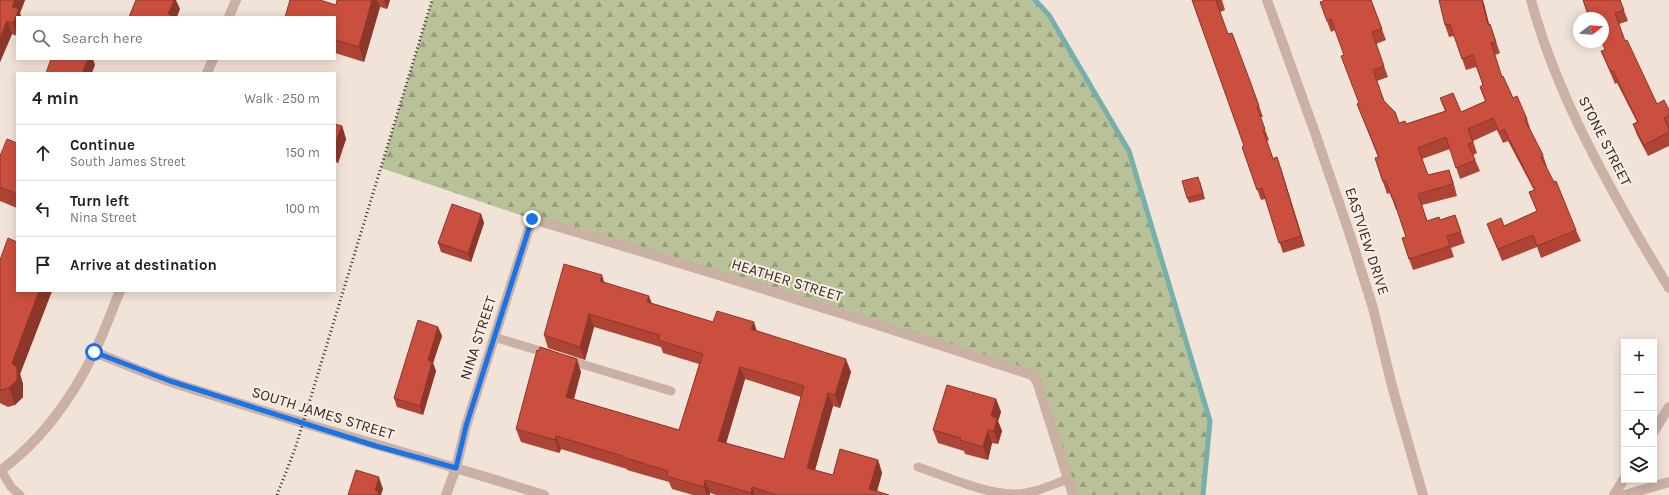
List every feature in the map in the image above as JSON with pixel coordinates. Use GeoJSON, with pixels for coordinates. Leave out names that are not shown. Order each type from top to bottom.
{"type":"FeatureCollection","features":[{"type":"Feature","properties":{"kind":"street"},"geometry":{"type":"LineString","coordinates":[[229,16],[236,0]]}},
{"type":"Feature","properties":{"kind":"street","name":"EASTVIEW DRIVE"},"geometry":{"type":"LineString","coordinates":[[1267,0],[1314,127],[1354,247],[1373,308],[1392,386],[1423,495]]}},
{"type":"Feature","properties":{"kind":"street","name":"STONE STREET"},"geometry":{"type":"LineString","coordinates":[[1530,0],[1546,47],[1575,120],[1630,224],[1669,288]]}},
{"type":"Feature","properties":{"kind":"street"},"geometry":{"type":"LineString","coordinates":[[207,72],[213,60]]}},
{"type":"Feature","properties":{"kind":"street","name":"NINA STREET"},"geometry":{"type":"LineString","coordinates":[[446,495],[456,468],[466,426],[532,219]]}},
{"type":"Feature","properties":{"kind":"street","name":"HEATHER STREET"},"geometry":{"type":"LineString","coordinates":[[532,219],[898,330],[1032,375],[1038,381],[1068,479]]}},
{"type":"Feature","properties":{"kind":"street"},"geometry":{"type":"LineString","coordinates":[[1,471],[42,433],[70,397],[94,352],[120,292]]}},
{"type":"Feature","properties":{"kind":"street","name":"SOUTH JAMES STREET"},"geometry":{"type":"LineString","coordinates":[[94,352],[170,381],[376,446],[456,468],[544,495]]}},
{"type":"Feature","properties":{"kind":"street"},"geometry":{"type":"LineString","coordinates":[[1657,426],[1669,407]]}},
{"type":"Feature","properties":{"kind":"street"},"geometry":{"type":"LineString","coordinates":[[1068,479],[1073,495]]}},
{"type":"Feature","properties":{"kind":"street"},"geometry":{"type":"LineString","coordinates":[[1625,495],[1669,482]]}},
{"type":"Feature","properties":{"kind":"street"},"geometry":{"type":"LineString","coordinates":[[1614,495],[1622,483]]}},
{"type":"Feature","properties":{"kind":"lane"},"geometry":{"type":"LineString","coordinates":[[494,337],[596,370],[671,392]]}},
{"type":"Feature","properties":{"kind":"lane"},"geometry":{"type":"LineString","coordinates":[[918,467],[996,493],[1016,494],[1028,492],[1068,479]]}},
{"type":"Feature","properties":{"kind":"lane"},"geometry":{"type":"LineString","coordinates":[[1,471],[11,487],[20,495]]}},
{"type":"Feature","properties":{"kind":"green space"},"geometry":{"type":"Polygon","coordinates":[[[432,0],[1035,0],[1049,15],[1129,151],[1210,421],[1203,495],[1073,495],[1038,381],[532,219],[381,168],[432,0]]]}},
{"type":"Feature","properties":{"kind":"building"},"geometry":{"type":"Polygon","coordinates":[[[0,0],[15,0],[12,7],[19,9],[13,23],[7,21],[0,38],[0,0]]]}},
{"type":"Feature","properties":{"kind":"building"},"geometry":{"type":"Polygon","coordinates":[[[136,0],[174,0],[168,14],[173,16],[129,16],[136,0]]]}},
{"type":"Feature","properties":{"kind":"building"},"geometry":{"type":"Polygon","coordinates":[[[290,0],[320,0],[336,5],[337,0],[372,0],[359,47],[336,40],[336,16],[285,16],[290,0]]]}},
{"type":"Feature","properties":{"kind":"building"},"geometry":{"type":"Polygon","coordinates":[[[1192,0],[1220,0],[1216,1],[1228,34],[1232,33],[1250,81],[1259,106],[1257,107],[1265,129],[1263,130],[1273,159],[1277,157],[1301,236],[1279,243],[1262,188],[1257,190],[1242,147],[1244,146],[1192,0]]]}},
{"type":"Feature","properties":{"kind":"building"},"geometry":{"type":"Polygon","coordinates":[[[1323,0],[1371,0],[1382,29],[1372,32],[1384,66],[1373,70],[1384,101],[1395,112],[1399,123],[1405,121],[1406,124],[1446,111],[1440,98],[1453,93],[1461,112],[1486,101],[1480,87],[1483,85],[1473,55],[1462,59],[1450,24],[1445,25],[1439,0],[1482,0],[1488,25],[1490,24],[1496,42],[1491,43],[1502,77],[1503,76],[1513,98],[1517,96],[1527,119],[1525,120],[1543,155],[1541,157],[1554,182],[1556,181],[1576,230],[1537,246],[1533,235],[1498,249],[1487,224],[1501,218],[1504,226],[1537,211],[1529,192],[1535,190],[1504,129],[1499,132],[1493,118],[1468,129],[1473,142],[1468,144],[1475,160],[1456,168],[1446,137],[1418,148],[1428,175],[1449,170],[1453,184],[1418,194],[1427,221],[1439,217],[1440,220],[1455,215],[1461,232],[1447,236],[1450,246],[1409,259],[1402,238],[1406,237],[1386,181],[1383,182],[1375,158],[1379,157],[1357,104],[1359,103],[1341,56],[1344,55],[1331,19],[1327,21],[1320,2],[1324,1],[1323,0]]]}},
{"type":"Feature","properties":{"kind":"building"},"geometry":{"type":"Polygon","coordinates":[[[1583,0],[1620,0],[1624,10],[1615,13],[1625,41],[1627,40],[1657,104],[1664,100],[1669,110],[1669,116],[1664,118],[1669,132],[1644,145],[1633,124],[1638,122],[1613,71],[1611,72],[1601,51],[1605,50],[1604,48],[1609,48],[1609,12],[1587,12],[1583,0]]]}},
{"type":"Feature","properties":{"kind":"building"},"geometry":{"type":"Polygon","coordinates":[[[51,60],[88,60],[82,72],[46,72],[51,60]]]}},
{"type":"Feature","properties":{"kind":"building"},"geometry":{"type":"Polygon","coordinates":[[[336,124],[342,126],[336,141],[336,124]]]}},
{"type":"Feature","properties":{"kind":"building"},"geometry":{"type":"Polygon","coordinates":[[[7,139],[16,143],[16,194],[0,187],[0,156],[7,139]]]}},
{"type":"Feature","properties":{"kind":"building"},"geometry":{"type":"Polygon","coordinates":[[[1198,177],[1203,194],[1187,198],[1182,181],[1198,177]]]}},
{"type":"Feature","properties":{"kind":"building"},"geometry":{"type":"Polygon","coordinates":[[[452,204],[481,214],[468,253],[438,243],[452,204]]]}},
{"type":"Feature","properties":{"kind":"building"},"geometry":{"type":"Polygon","coordinates":[[[8,238],[16,242],[16,292],[39,292],[12,363],[17,368],[17,380],[9,388],[2,390],[0,390],[0,260],[8,238]]]}},
{"type":"Feature","properties":{"kind":"building"},"geometry":{"type":"Polygon","coordinates":[[[564,264],[602,275],[600,281],[649,296],[647,302],[713,322],[717,311],[754,322],[751,329],[846,359],[835,395],[828,393],[807,468],[833,475],[840,449],[878,460],[869,489],[889,495],[777,495],[752,487],[751,493],[705,480],[704,487],[667,476],[668,471],[623,456],[556,436],[555,440],[516,429],[537,350],[539,351],[540,347],[577,359],[566,397],[679,430],[703,354],[658,340],[660,335],[589,314],[580,347],[544,335],[564,264]],[[740,367],[718,441],[784,459],[804,386],[740,367]]]}},
{"type":"Feature","properties":{"kind":"building"},"geometry":{"type":"Polygon","coordinates":[[[418,320],[438,327],[428,360],[432,362],[420,406],[394,398],[418,320]]]}},
{"type":"Feature","properties":{"kind":"building"},"geometry":{"type":"Polygon","coordinates":[[[947,385],[996,399],[991,416],[997,418],[994,431],[988,430],[983,447],[960,440],[961,438],[933,430],[947,385]]]}},
{"type":"Feature","properties":{"kind":"building"},"geometry":{"type":"Polygon","coordinates":[[[356,470],[379,477],[375,490],[379,492],[377,495],[348,495],[356,470]]]}},
{"type":"Feature","properties":{"kind":"waterway"},"geometry":{"type":"LineString","coordinates":[[1035,0],[1049,15],[1129,151],[1210,421],[1203,495]]}},
{"type":"Feature","properties":{"kind":"railway"},"geometry":{"type":"LineString","coordinates":[[277,495],[295,449],[432,0]]}},
{"type":"Feature","properties":{"kind":"route"},"geometry":{"type":"LineString","coordinates":[[94,352],[170,381],[376,446],[456,468],[466,426],[532,219]]}}]}
